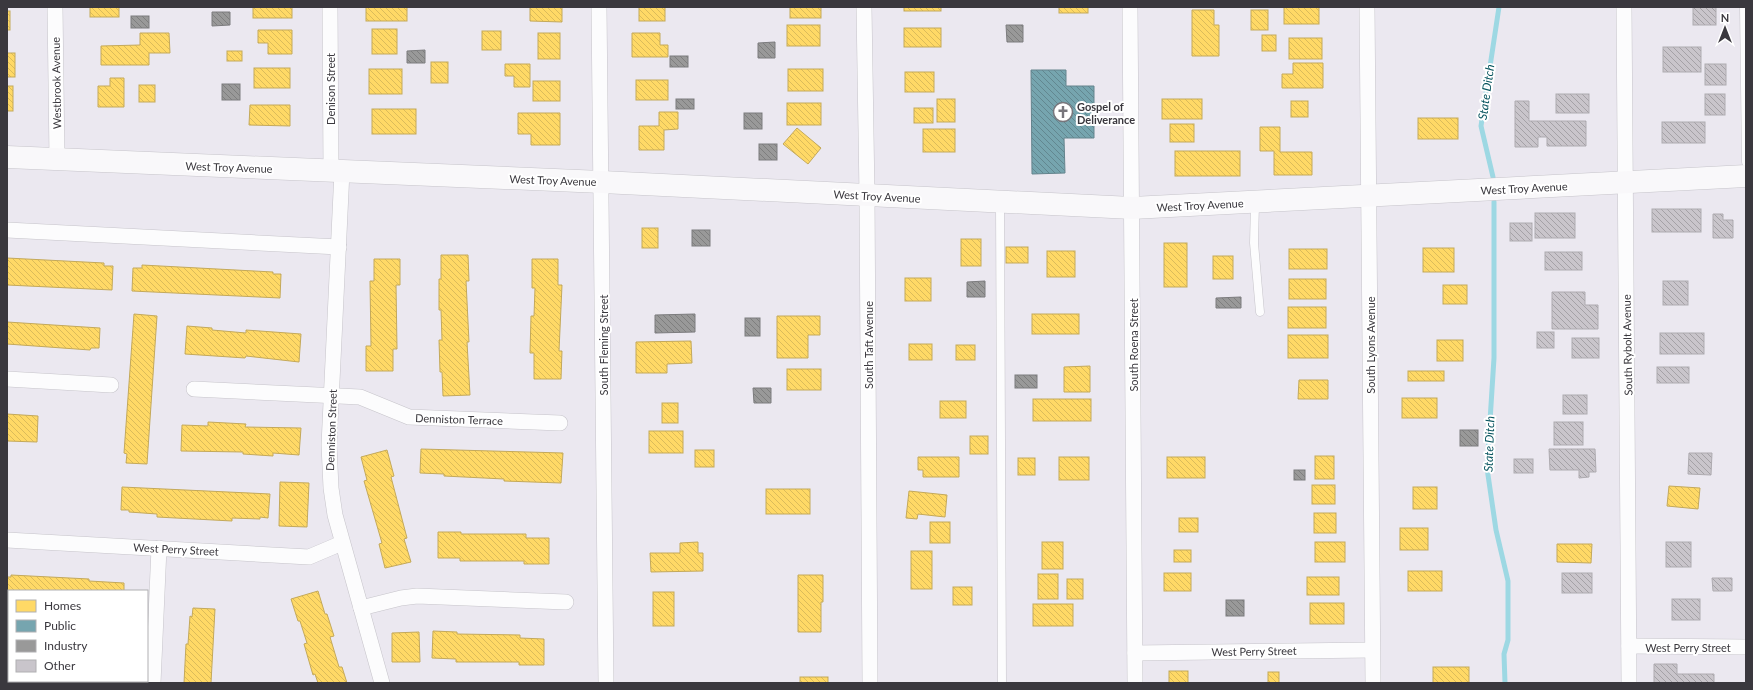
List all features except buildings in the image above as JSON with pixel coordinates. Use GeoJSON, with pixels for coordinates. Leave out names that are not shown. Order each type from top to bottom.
{"type":"FeatureCollection","features":[{"type":"Feature","properties":{"kind":"street","name":"Westbrook Avenue"},"geometry":{"type":"LineString","coordinates":[[55,7],[57,160]]}},
{"type":"Feature","properties":{"kind":"street","name":"Denison Street"},"geometry":{"type":"LineString","coordinates":[[330,7],[336,171]]}},
{"type":"Feature","properties":{"kind":"street","name":"South Fleming Street"},"geometry":{"type":"LineString","coordinates":[[599,7],[606,683]]}},
{"type":"Feature","properties":{"kind":"street","name":"South Taft Avenue"},"geometry":{"type":"LineString","coordinates":[[864,7],[867,195],[870,683]]}},
{"type":"Feature","properties":{"kind":"street","name":"South Roena Street"},"geometry":{"type":"LineString","coordinates":[[1130,7],[1135,683]]}},
{"type":"Feature","properties":{"kind":"street","name":"South Lyons Avenue"},"geometry":{"type":"LineString","coordinates":[[1367,7],[1373,683]]}},
{"type":"Feature","properties":{"kind":"street","name":"South Rybolt Avenue"},"geometry":{"type":"LineString","coordinates":[[1624,7],[1629,683]]}},
{"type":"Feature","properties":{"kind":"street","name":"West Troy Avenue"},"geometry":{"type":"LineString","coordinates":[[7,157],[602,182],[1132,208],[1746,176]]}},
{"type":"Feature","properties":{"kind":"street","name":"Denniston Street"},"geometry":{"type":"LineString","coordinates":[[336,171],[339,247],[329,445],[331,488],[335,515],[342,543],[382,683]]}},
{"type":"Feature","properties":{"kind":"street"},"geometry":{"type":"LineString","coordinates":[[7,230],[339,247]]}},
{"type":"Feature","properties":{"kind":"street"},"geometry":{"type":"LineString","coordinates":[[7,379],[111,385]]}},
{"type":"Feature","properties":{"kind":"street","name":"Denniston Terrace"},"geometry":{"type":"LineString","coordinates":[[194,389],[360,397],[409,416],[560,424]]}},
{"type":"Feature","properties":{"kind":"street","name":"West Perry Street"},"geometry":{"type":"LineString","coordinates":[[7,540],[308,557],[342,543]]}},
{"type":"Feature","properties":{"kind":"street"},"geometry":{"type":"LineString","coordinates":[[153,683],[159,548]]}},
{"type":"Feature","properties":{"kind":"street"},"geometry":{"type":"LineString","coordinates":[[361,608],[391,600],[417,596],[566,602]]}},
{"type":"Feature","properties":{"kind":"street","name":"West Perry Street"},"geometry":{"type":"LineString","coordinates":[[1629,646],[1746,647]]}},
{"type":"Feature","properties":{"kind":"street","name":"West Perry Street"},"geometry":{"type":"LineString","coordinates":[[1135,653],[1372,650]]}},
{"type":"Feature","properties":{"kind":"lane"},"geometry":{"type":"LineString","coordinates":[[1744,7],[1746,162]]}},
{"type":"Feature","properties":{"kind":"lane"},"geometry":{"type":"LineString","coordinates":[[1000,202],[1002,683]]}},
{"type":"Feature","properties":{"kind":"lane"},"geometry":{"type":"LineString","coordinates":[[1255,202],[1254,243],[1260,312]]}},
{"type":"Feature","properties":{"kind":"waterway","name":"State Ditch"},"geometry":{"type":"LineString","coordinates":[[1493,177],[1481,126],[1499,7]]}},
{"type":"Feature","properties":{"kind":"waterway","name":"State Ditch"},"geometry":{"type":"LineString","coordinates":[[1494,202],[1494,358],[1487,468],[1496,530],[1508,581],[1508,640],[1504,654],[1505,683]]}},
{"type":"Feature","properties":{"kind":"place","name":"Gospel of Deliverance"},"geometry":{"type":"Point","coordinates":[1063,112]}}]}
